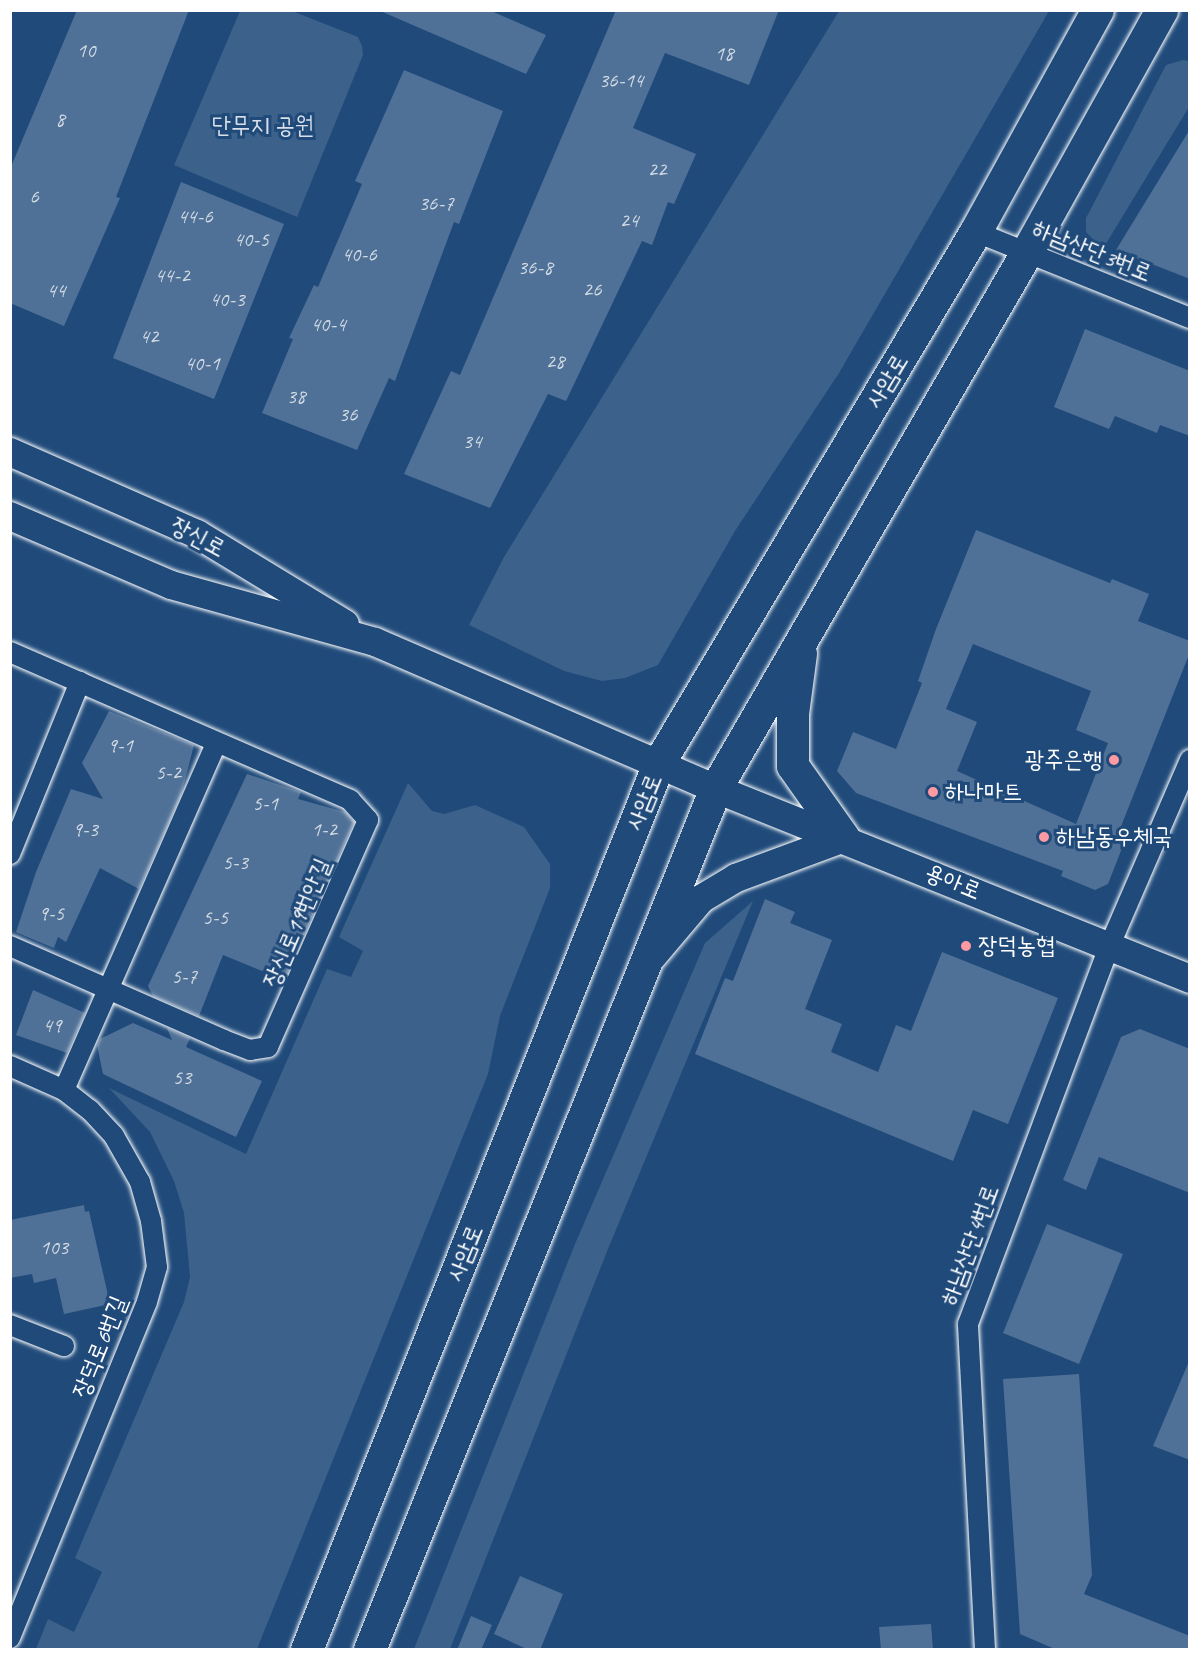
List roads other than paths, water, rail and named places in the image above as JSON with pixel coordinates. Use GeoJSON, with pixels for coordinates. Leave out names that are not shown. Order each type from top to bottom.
{"type":"FeatureCollection","features":[{"type":"Feature","properties":{"kind":"main road","name":"사암로"},"geometry":{"type":"LineString","coordinates":[[307,1650],[660,764],[976,232],[1098,10]]}},
{"type":"Feature","properties":{"kind":"main road"},"geometry":{"type":"LineString","coordinates":[[370,1650],[640,972],[716,789],[1027,253],[1162,10]]}},
{"type":"Feature","properties":{"kind":"main road","name":"장신로"},"geometry":{"type":"LineString","coordinates":[[10,452],[197,534],[375,642]]}},
{"type":"Feature","properties":{"kind":"main road","name":"장신로"},"geometry":{"type":"LineString","coordinates":[[10,516],[171,585],[375,642],[716,789]]}},
{"type":"Feature","properties":{"kind":"main road"},"geometry":{"type":"LineString","coordinates":[[640,972],[701,899],[736,878],[844,838],[794,766],[792,714],[804,638]]}},
{"type":"Feature","properties":{"kind":"main road","name":"용아로"},"geometry":{"type":"LineString","coordinates":[[716,789],[844,838],[1190,979]]}},
{"type":"Feature","properties":{"kind":"street","name":"하남산단3번로"},"geometry":{"type":"LineString","coordinates":[[976,232],[1190,318]]}},
{"type":"Feature","properties":{"kind":"street","name":"장신로19번안길"},"geometry":{"type":"LineString","coordinates":[[10,652],[216,744],[350,800],[368,820],[268,1047],[249,1050],[10,946]]}},
{"type":"Feature","properties":{"kind":"street"},"geometry":{"type":"LineString","coordinates":[[10,854],[81,682]]}},
{"type":"Feature","properties":{"kind":"street"},"geometry":{"type":"LineString","coordinates":[[64,1090],[111,989],[216,744]]}},
{"type":"Feature","properties":{"kind":"street"},"geometry":{"type":"LineString","coordinates":[[1109,947],[1190,760]]}},
{"type":"Feature","properties":{"kind":"street","name":"하남산단4번로"},"geometry":{"type":"LineString","coordinates":[[985,1650],[968,1324],[1109,947]]}},
{"type":"Feature","properties":{"kind":"street","name":"장덕로6번길"},"geometry":{"type":"LineString","coordinates":[[10,1066],[64,1090],[90,1110],[114,1136],[140,1182],[151,1221],[157,1267],[147,1302],[10,1638]]}},
{"type":"Feature","properties":{"kind":"street"},"geometry":{"type":"LineString","coordinates":[[10,1324],[64,1346]]}},
{"type":"Feature","properties":{"kind":"place","name":"광주은행"},"geometry":{"type":"Point","coordinates":[1114,760]}},
{"type":"Feature","properties":{"kind":"place","name":"하나마트"},"geometry":{"type":"Point","coordinates":[933,792]}},
{"type":"Feature","properties":{"kind":"place","name":"하남동우체국"},"geometry":{"type":"Point","coordinates":[1044,837]}},
{"type":"Feature","properties":{"kind":"place","name":"장덕농협"},"geometry":{"type":"Point","coordinates":[966,946]}},
{"type":"Feature","properties":{"kind":"park label","name":"단무지 공원"},"geometry":{"type":"Point","coordinates":[263,126]}}]}
